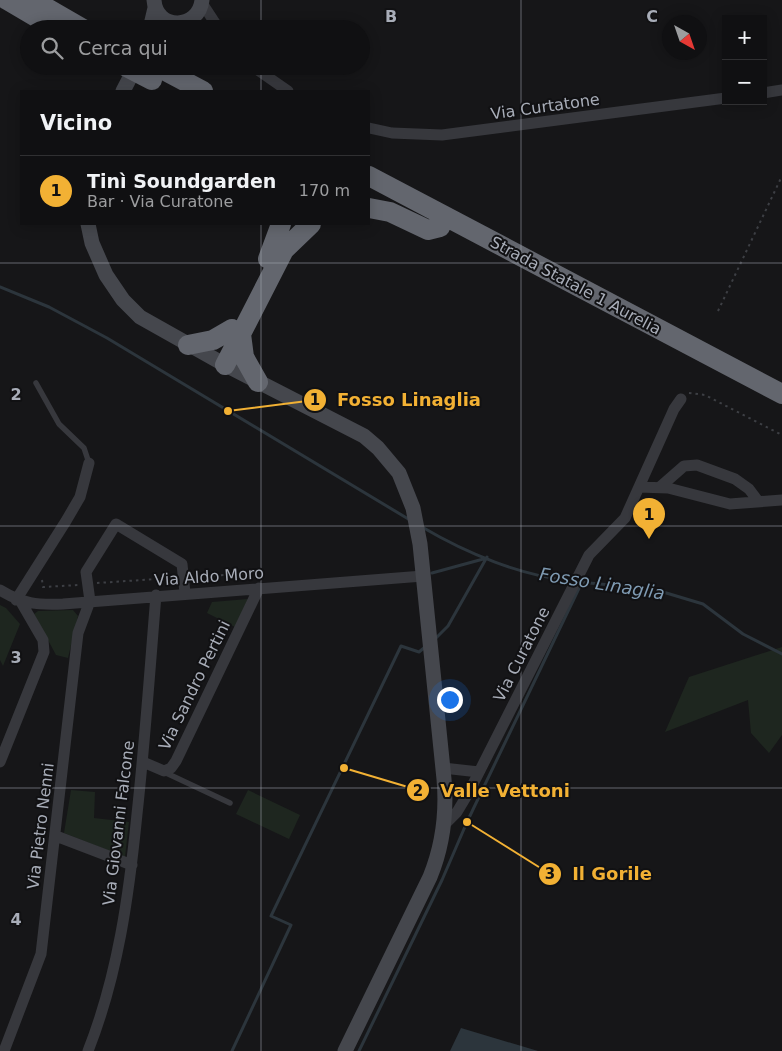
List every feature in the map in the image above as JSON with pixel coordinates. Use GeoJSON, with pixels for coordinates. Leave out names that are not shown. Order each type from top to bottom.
{"type":"FeatureCollection","features":[{"type":"Feature","properties":{"kind":"highway"},"geometry":{"type":"LineString","coordinates":[[6,0],[40,20]]}},
{"type":"Feature","properties":{"kind":"highway"},"geometry":{"type":"LineString","coordinates":[[33,0],[67,20]]}},
{"type":"Feature","properties":{"kind":"highway"},"geometry":{"type":"LineString","coordinates":[[159,75],[173,90]]}},
{"type":"Feature","properties":{"kind":"highway"},"geometry":{"type":"LineString","coordinates":[[163,75],[201,90]]}},
{"type":"Feature","properties":{"kind":"highway","name":"Strada Statale 1 Aurelia"},"geometry":{"type":"LineString","coordinates":[[370,177],[782,394]]}},
{"type":"Feature","properties":{"kind":"highway","name":"Strada Statale 1 Aurelia"},"geometry":{"type":"LineString","coordinates":[[370,192],[782,408]]}},
{"type":"Feature","properties":{"kind":"highway"},"geometry":{"type":"LineString","coordinates":[[370,208],[390,212],[428,230],[440,227]]}},
{"type":"Feature","properties":{"kind":"highway"},"geometry":{"type":"LineString","coordinates":[[220,362],[273,248],[280,225]]}},
{"type":"Feature","properties":{"kind":"highway"},"geometry":{"type":"LineString","coordinates":[[188,345],[213,340],[236,331],[284,250],[310,225]]}},
{"type":"Feature","properties":{"kind":"highway"},"geometry":{"type":"LineString","coordinates":[[236,331],[244,358],[258,382]]}},
{"type":"Feature","properties":{"kind":"main road"},"geometry":{"type":"LineString","coordinates":[[191,20],[194,18],[202,1]]}},
{"type":"Feature","properties":{"kind":"main road"},"geometry":{"type":"LineString","coordinates":[[155,4],[164,20]]}},
{"type":"Feature","properties":{"kind":"main road"},"geometry":{"type":"LineString","coordinates":[[152,20],[155,4]]}},
{"type":"Feature","properties":{"kind":"main road"},"geometry":{"type":"LineString","coordinates":[[124,90],[131,75]]}},
{"type":"Feature","properties":{"kind":"main road"},"geometry":{"type":"LineString","coordinates":[[88,225],[98,258],[123,300],[149,324],[364,436],[378,448],[399,473],[414,508],[420,544],[443,768],[445,794],[444,825],[440,851],[430,877],[345,1051]]}},
{"type":"Feature","properties":{"kind":"street"},"geometry":{"type":"LineString","coordinates":[[202,1],[214,20]]}},
{"type":"Feature","properties":{"kind":"street"},"geometry":{"type":"LineString","coordinates":[[265,75],[287,90]]}},
{"type":"Feature","properties":{"kind":"street"},"geometry":{"type":"LineString","coordinates":[[767,92],[782,90]]}},
{"type":"Feature","properties":{"kind":"street","name":"Via Curtatone"},"geometry":{"type":"LineString","coordinates":[[370,128],[392,133],[442,135],[722,99]]}},
{"type":"Feature","properties":{"kind":"street","name":"Via Curatone"},"geometry":{"type":"LineString","coordinates":[[444,825],[456,812],[479,772],[592,550],[626,518],[674,409],[681,399]]}},
{"type":"Feature","properties":{"kind":"street"},"geometry":{"type":"LineString","coordinates":[[0,762],[44,652],[43,640],[19,601],[80,497],[89,463]]}},
{"type":"Feature","properties":{"kind":"street"},"geometry":{"type":"LineString","coordinates":[[660,487],[684,466],[696,465],[735,479],[749,490],[758,501]]}},
{"type":"Feature","properties":{"kind":"street"},"geometry":{"type":"LineString","coordinates":[[639,487],[660,487],[730,504],[782,500]]}},
{"type":"Feature","properties":{"kind":"street"},"geometry":{"type":"LineString","coordinates":[[90,601],[86,572],[116,524],[182,564],[185,593]]}},
{"type":"Feature","properties":{"kind":"street","name":"Via Aldo Moro"},"geometry":{"type":"LineString","coordinates":[[0,590],[19,601],[38,605],[423,576]]}},
{"type":"Feature","properties":{"kind":"street","name":"Via Sandro Pertini"},"geometry":{"type":"LineString","coordinates":[[143,762],[164,771],[171,768],[176,762],[259,588]]}},
{"type":"Feature","properties":{"kind":"street","name":"Via Giovanni Falcone"},"geometry":{"type":"LineString","coordinates":[[88,1051],[102,1016],[114,972],[132,865],[143,762],[156,595]]}},
{"type":"Feature","properties":{"kind":"street","name":"Via Pietro Nenni"},"geometry":{"type":"LineString","coordinates":[[4,1051],[41,954],[78,633],[90,601]]}},
{"type":"Feature","properties":{"kind":"street"},"geometry":{"type":"LineString","coordinates":[[443,768],[479,772]]}},
{"type":"Feature","properties":{"kind":"street"},"geometry":{"type":"LineString","coordinates":[[56,836],[132,865]]}},
{"type":"Feature","properties":{"kind":"lane"},"geometry":{"type":"LineString","coordinates":[[36,383],[59,424],[84,448],[89,463]]}},
{"type":"Feature","properties":{"kind":"lane"},"geometry":{"type":"LineString","coordinates":[[164,771],[230,803]]}},
{"type":"Feature","properties":{"kind":"path"},"geometry":{"type":"LineString","coordinates":[[718,311],[782,176]]}},
{"type":"Feature","properties":{"kind":"path"},"geometry":{"type":"LineString","coordinates":[[681,399],[694,392],[782,435]]}},
{"type":"Feature","properties":{"kind":"path"},"geometry":{"type":"LineString","coordinates":[[42,579],[43,587],[255,573],[278,587]]}},
{"type":"Feature","properties":{"kind":"shaded area"},"geometry":{"type":"Polygon","coordinates":[[[248,599],[235,627],[207,613],[212,602],[248,599]]]}},
{"type":"Feature","properties":{"kind":"shaded area"},"geometry":{"type":"Polygon","coordinates":[[[0,605],[6,608],[20,624],[3,666],[0,660],[0,605]]]}},
{"type":"Feature","properties":{"kind":"shaded area"},"geometry":{"type":"Polygon","coordinates":[[[73,610],[78,616],[68,658],[56,655],[34,614],[38,611],[73,610]]]}},
{"type":"Feature","properties":{"kind":"shaded area"},"geometry":{"type":"Polygon","coordinates":[[[782,647],[782,735],[769,753],[751,733],[748,700],[665,732],[689,677],[782,647]]]}},
{"type":"Feature","properties":{"kind":"shaded area"},"geometry":{"type":"Polygon","coordinates":[[[71,790],[95,792],[94,818],[129,822],[125,857],[64,833],[71,790]]]}},
{"type":"Feature","properties":{"kind":"shaded area"},"geometry":{"type":"Polygon","coordinates":[[[248,790],[300,815],[289,839],[236,814],[248,790]]]}},
{"type":"Feature","properties":{"kind":"shaded area"},"geometry":{"type":"Polygon","coordinates":[[[461,1028],[538,1051],[450,1051],[461,1028]]]}},
{"type":"Feature","properties":{"kind":"waterway","name":"Fosso Linaglia"},"geometry":{"type":"LineString","coordinates":[[0,287],[49,307],[107,338],[410,520]]}},
{"type":"Feature","properties":{"kind":"waterway","name":"Fosso Linaglia"},"geometry":{"type":"LineString","coordinates":[[422,527],[457,546],[494,562],[533,574],[572,581]]}},
{"type":"Feature","properties":{"kind":"waterway"},"geometry":{"type":"LineString","coordinates":[[434,640],[448,626],[487,557]]}},
{"type":"Feature","properties":{"kind":"waterway"},"geometry":{"type":"LineString","coordinates":[[432,573],[487,558]]}},
{"type":"Feature","properties":{"kind":"waterway","name":"Fosso Linaglia"},"geometry":{"type":"LineString","coordinates":[[579,582],[653,589],[703,604],[743,634],[782,654]]}},
{"type":"Feature","properties":{"kind":"waterway"},"geometry":{"type":"LineString","coordinates":[[359,1051],[442,880],[467,822],[582,582]]}},
{"type":"Feature","properties":{"kind":"waterway"},"geometry":{"type":"LineString","coordinates":[[232,1051],[291,925],[271,916],[401,646],[419,652],[425,647]]}},
{"type":"Feature","properties":{"kind":"place","name":"Fosso Linaglia"},"geometry":{"type":"Point","coordinates":[228,411]}},
{"type":"Feature","properties":{"kind":"place","name":"Tinì Soundgarden"},"geometry":{"type":"Point","coordinates":[649,539]}},
{"type":"Feature","properties":{"kind":"place","name":"Valle Vettoni"},"geometry":{"type":"Point","coordinates":[344,768]}},
{"type":"Feature","properties":{"kind":"place","name":"Il Gorile"},"geometry":{"type":"Point","coordinates":[467,822]}}]}
